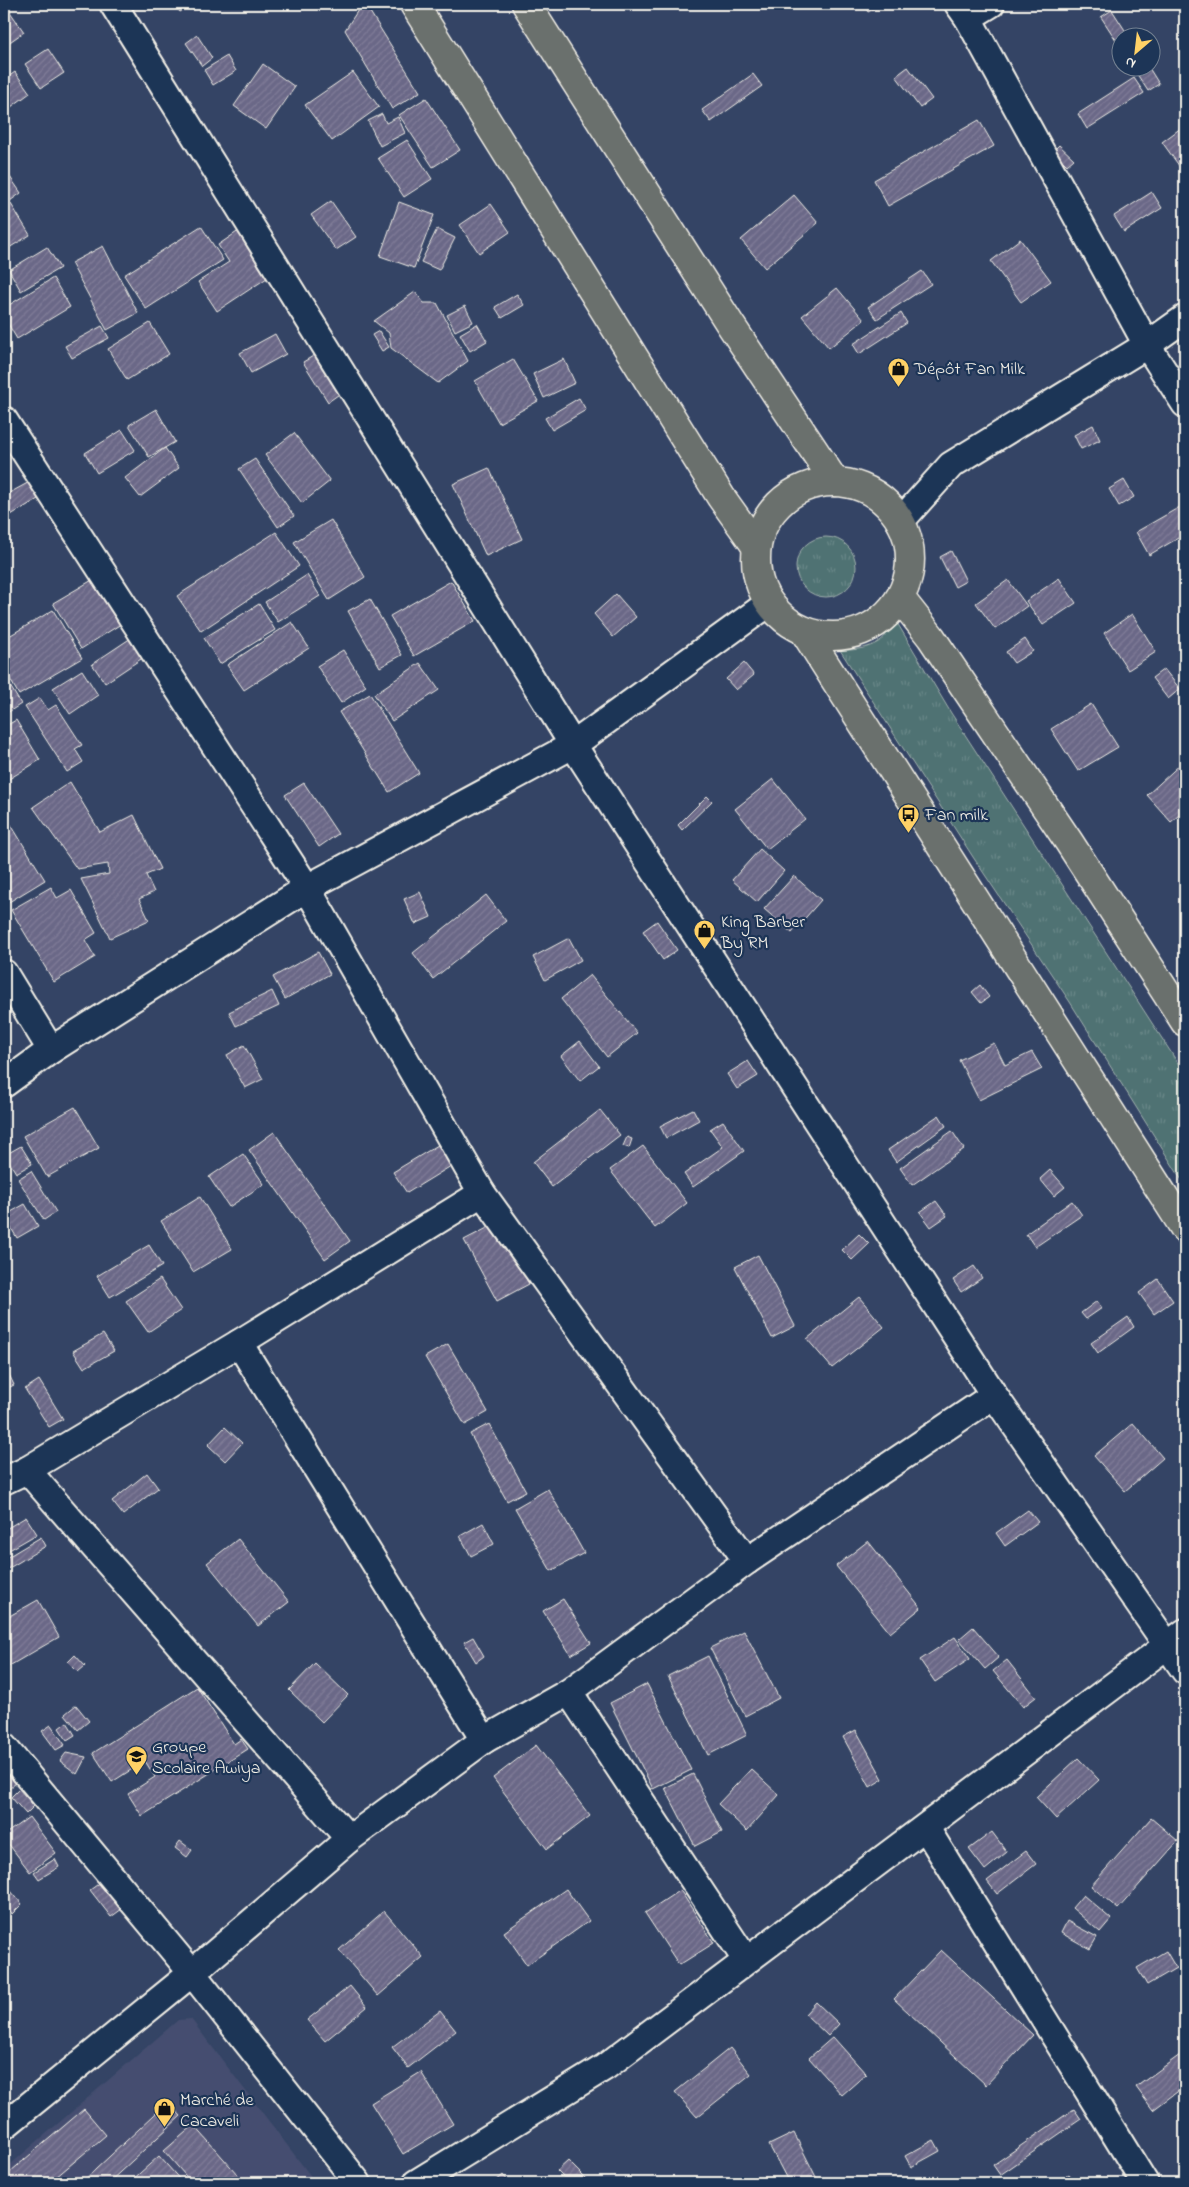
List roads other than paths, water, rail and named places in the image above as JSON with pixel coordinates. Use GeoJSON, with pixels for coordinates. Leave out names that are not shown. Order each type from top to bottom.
{"type":"FeatureCollection","features":[{"type":"Feature","properties":{"kind":"main road"},"geometry":{"type":"LineString","coordinates":[[414,4],[721,497],[756,546]]}},
{"type":"Feature","properties":{"kind":"main road"},"geometry":{"type":"LineString","coordinates":[[526,4],[730,324],[835,482]]}},
{"type":"Feature","properties":{"kind":"main road"},"geometry":{"type":"LineString","coordinates":[[835,482],[851,484],[879,498],[900,522],[907,540],[910,560],[909,580],[901,599],[876,623],[859,632],[841,636],[822,636],[804,631],[785,619],[769,603],[757,576],[756,546],[767,517],[790,494],[812,485],[835,482]]}},
{"type":"Feature","properties":{"kind":"main road"},"geometry":{"type":"LineString","coordinates":[[901,599],[931,637],[1041,801],[1185,1022]]}},
{"type":"Feature","properties":{"kind":"main road"},"geometry":{"type":"LineString","coordinates":[[804,631],[1185,1230]]}},
{"type":"Feature","properties":{"kind":"street"},"geometry":{"type":"LineString","coordinates":[[113,4],[573,745],[994,1395],[1177,1638],[1185,1670]]}},
{"type":"Feature","properties":{"kind":"street"},"geometry":{"type":"LineString","coordinates":[[991,4],[963,11],[1147,345],[1185,404]]}},
{"type":"Feature","properties":{"kind":"street"},"geometry":{"type":"LineString","coordinates":[[900,522],[951,465],[1147,345],[1185,318]]}},
{"type":"Feature","properties":{"kind":"street"},"geometry":{"type":"LineString","coordinates":[[4,420],[307,888],[482,1193],[747,1561]]}},
{"type":"Feature","properties":{"kind":"street"},"geometry":{"type":"LineString","coordinates":[[4,1084],[52,1050],[307,888],[573,745],[769,603]]}},
{"type":"Feature","properties":{"kind":"street"},"geometry":{"type":"LineString","coordinates":[[4,973],[52,1050]]}},
{"type":"Feature","properties":{"kind":"street"},"geometry":{"type":"LineString","coordinates":[[4,1481],[27,1470],[239,1343],[482,1193]]}},
{"type":"Feature","properties":{"kind":"street"},"geometry":{"type":"LineString","coordinates":[[239,1343],[484,1740]]}},
{"type":"Feature","properties":{"kind":"street"},"geometry":{"type":"LineString","coordinates":[[4,2126],[192,1973],[349,1839],[484,1740],[568,1692],[747,1561],[994,1395]]}},
{"type":"Feature","properties":{"kind":"street"},"geometry":{"type":"LineString","coordinates":[[27,1470],[349,1839]]}},
{"type":"Feature","properties":{"kind":"street"},"geometry":{"type":"LineString","coordinates":[[416,2183],[605,2066],[926,1828],[1177,1638]]}},
{"type":"Feature","properties":{"kind":"street"},"geometry":{"type":"LineString","coordinates":[[568,1692],[746,1960]]}},
{"type":"Feature","properties":{"kind":"street"},"geometry":{"type":"LineString","coordinates":[[4,1748],[192,1973],[358,2183]]}},
{"type":"Feature","properties":{"kind":"street"},"geometry":{"type":"LineString","coordinates":[[926,1828],[1145,2183]]}},
{"type":"Feature","properties":{"kind":"place","name":"Dépôt Fan Milk"},"geometry":{"type":"Point","coordinates":[898,387]}},
{"type":"Feature","properties":{"kind":"place","name":"Fan milk"},"geometry":{"type":"Point","coordinates":[909,833]}},
{"type":"Feature","properties":{"kind":"place","name":"King Barber By RM"},"geometry":{"type":"Point","coordinates":[705,950]}},
{"type":"Feature","properties":{"kind":"place","name":"Groupe Scolaire Awiya"},"geometry":{"type":"Point","coordinates":[136,1775]}},
{"type":"Feature","properties":{"kind":"place","name":"Marché de Cacaveli"},"geometry":{"type":"Point","coordinates":[164,2128]}}]}
